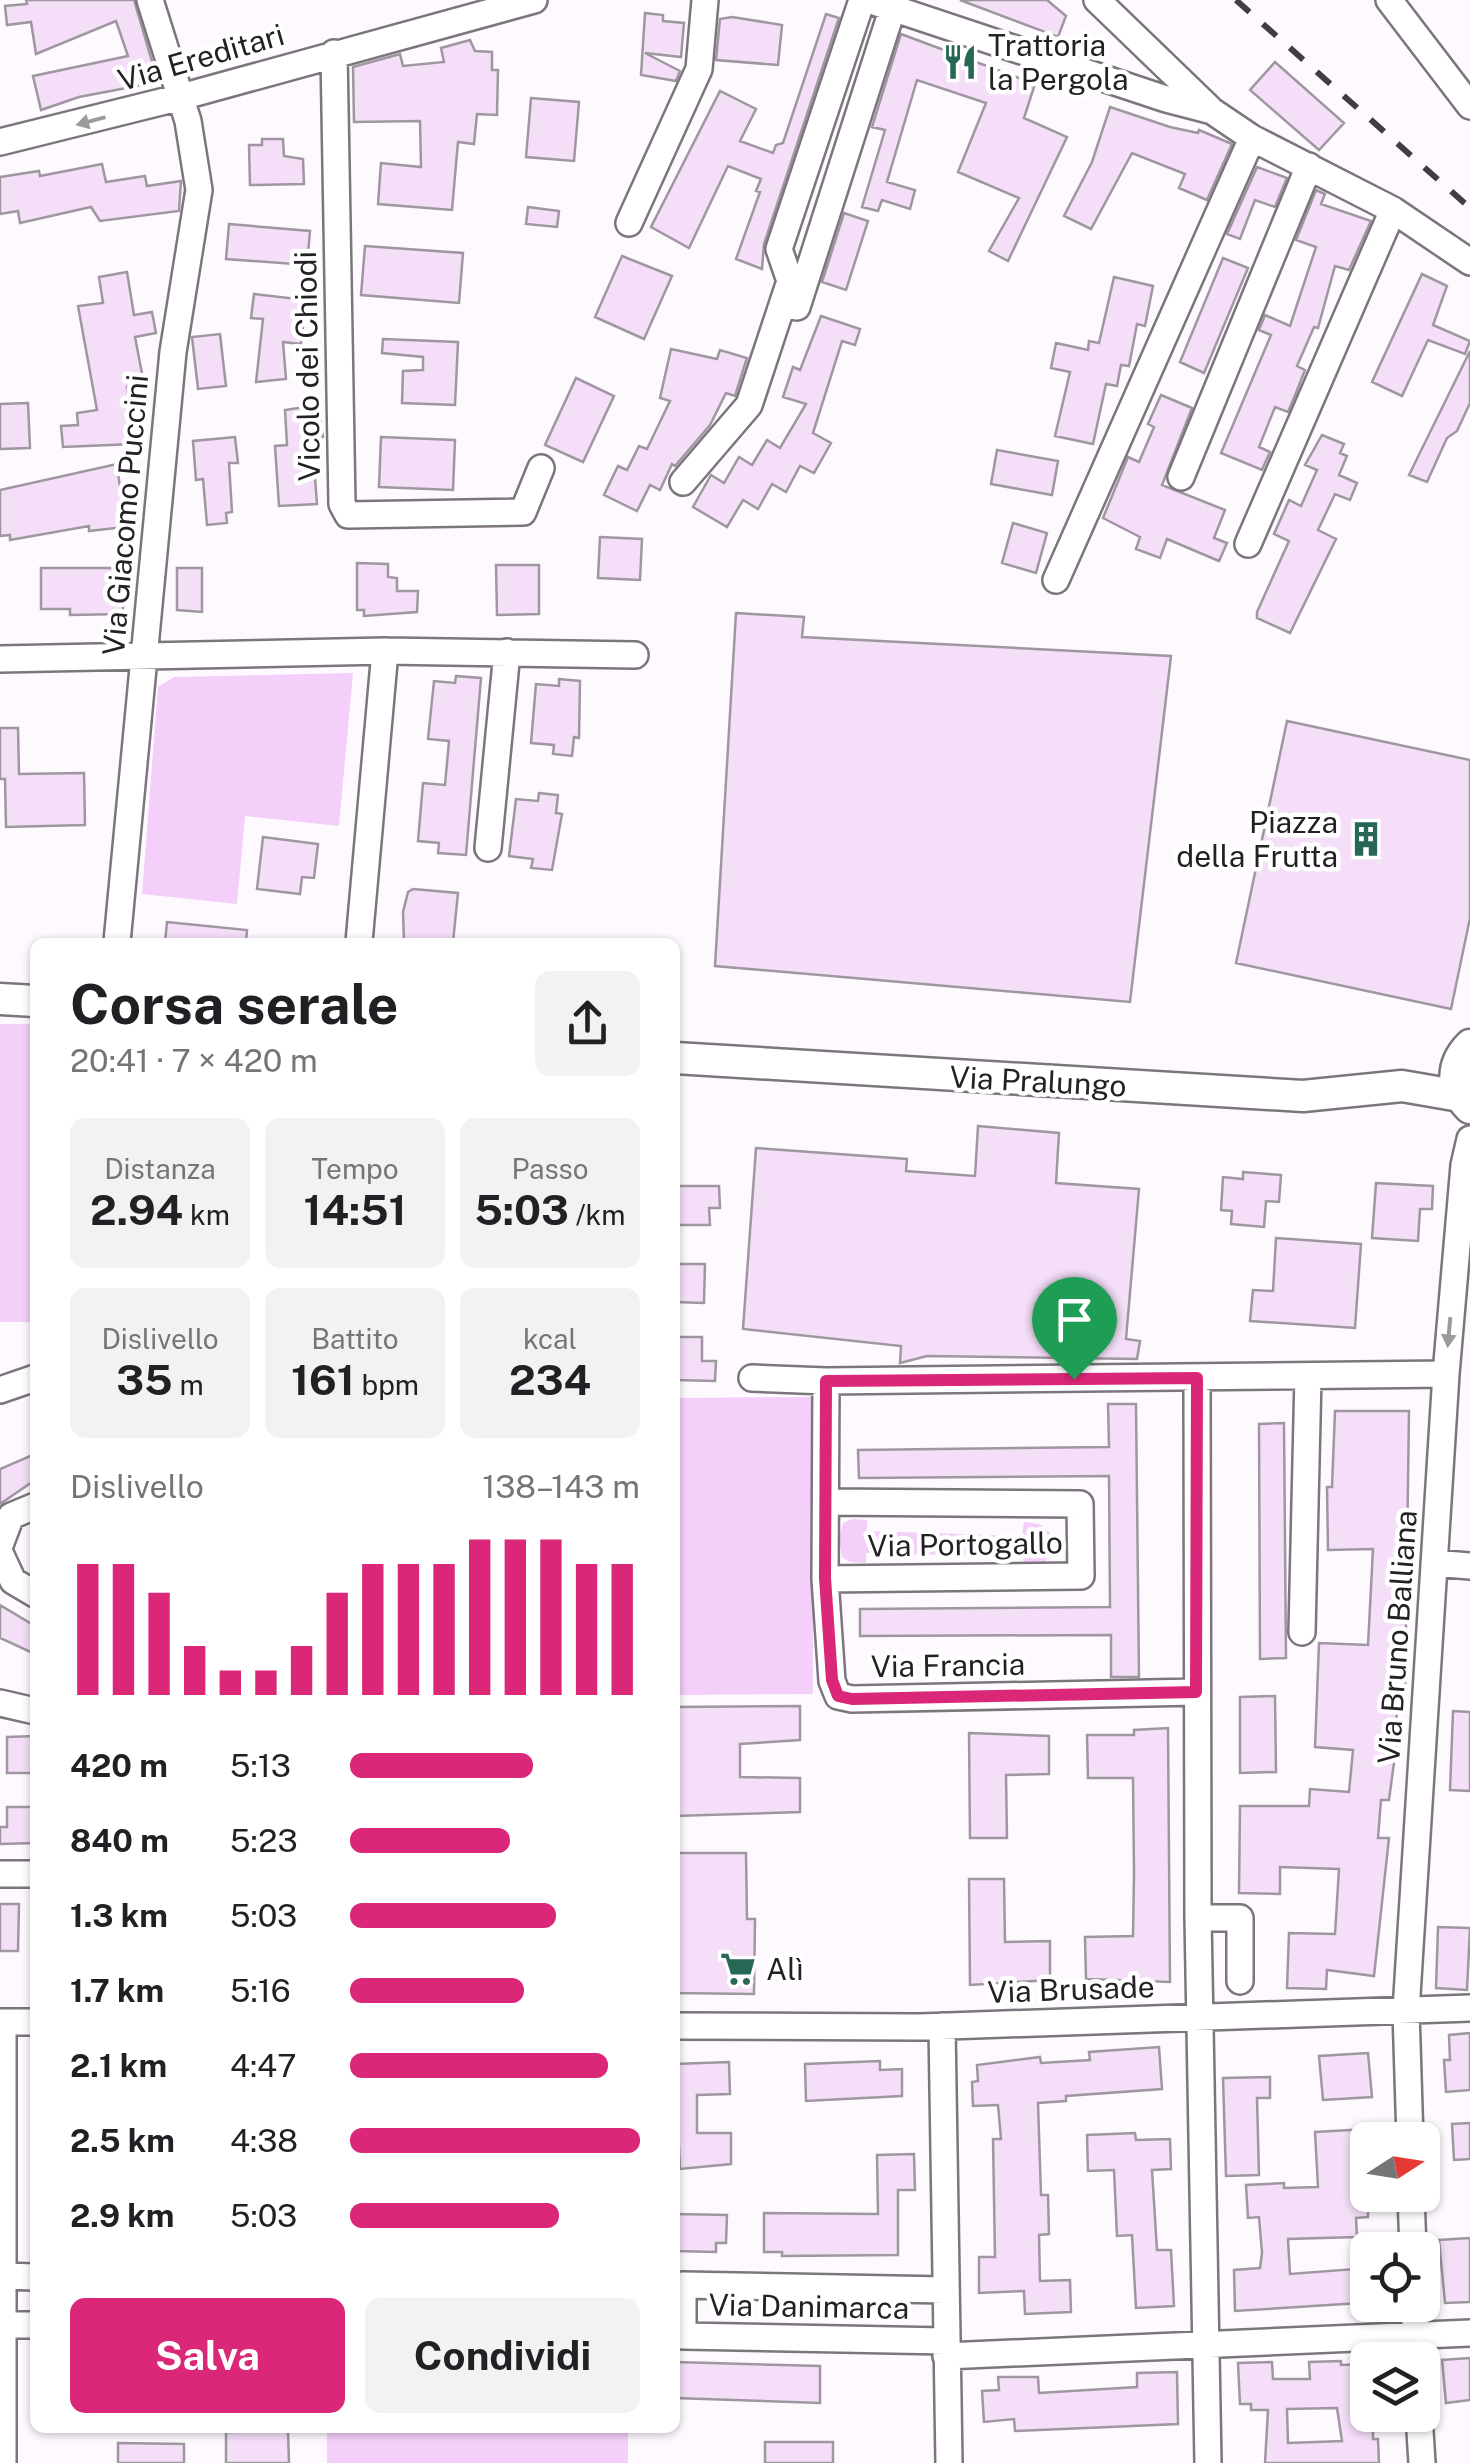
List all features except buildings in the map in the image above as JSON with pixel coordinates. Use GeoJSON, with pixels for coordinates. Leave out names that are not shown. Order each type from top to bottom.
{"type":"FeatureCollection","features":[{"type":"Feature","properties":{"kind":"street","name":"Via Giacomo Puccini"},"geometry":{"type":"LineString","coordinates":[[118,938],[173,352],[199,190],[181,97],[150,0]]}},
{"type":"Feature","properties":{"kind":"street","name":"Via Ereditari"},"geometry":{"type":"LineString","coordinates":[[0,142],[181,97],[534,0]]}},
{"type":"Feature","properties":{"kind":"street"},"geometry":{"type":"LineString","coordinates":[[628,223],[699,69],[705,0]]}},
{"type":"Feature","properties":{"kind":"street"},"geometry":{"type":"LineString","coordinates":[[1097,0],[1212,111],[1252,138],[1392,210],[1470,262]]}},
{"type":"Feature","properties":{"kind":"street"},"geometry":{"type":"LineString","coordinates":[[1389,0],[1470,106]]}},
{"type":"Feature","properties":{"kind":"street"},"geometry":{"type":"LineString","coordinates":[[874,2],[1212,111]]}},
{"type":"Feature","properties":{"kind":"street"},"geometry":{"type":"LineString","coordinates":[[785,345],[874,2]]}},
{"type":"Feature","properties":{"kind":"street"},"geometry":{"type":"LineString","coordinates":[[683,482],[749,405],[790,281],[779,249],[874,2]]}},
{"type":"Feature","properties":{"kind":"street","name":"Vicolo dei Chiodi"},"geometry":{"type":"LineString","coordinates":[[334,53],[342,504],[348,515],[523,512],[541,468]]}},
{"type":"Feature","properties":{"kind":"street"},"geometry":{"type":"LineString","coordinates":[[1056,580],[1252,138]]}},
{"type":"Feature","properties":{"kind":"street"},"geometry":{"type":"LineString","coordinates":[[1181,477],[1309,166]]}},
{"type":"Feature","properties":{"kind":"street"},"geometry":{"type":"LineString","coordinates":[[1248,544],[1392,210]]}},
{"type":"Feature","properties":{"kind":"street"},"geometry":{"type":"LineString","coordinates":[[359,938],[385,650]]}},
{"type":"Feature","properties":{"kind":"street"},"geometry":{"type":"LineString","coordinates":[[0,658],[385,650],[635,655]]}},
{"type":"Feature","properties":{"kind":"street"},"geometry":{"type":"LineString","coordinates":[[488,848],[507,652]]}},
{"type":"Feature","properties":{"kind":"street"},"geometry":{"type":"LineString","coordinates":[[0,1000],[30,1001]]}},
{"type":"Feature","properties":{"kind":"street","name":"Via Pralungo"},"geometry":{"type":"LineString","coordinates":[[1402,1086],[1464,1052]]}},
{"type":"Feature","properties":{"kind":"street","name":"Via Pralungo"},"geometry":{"type":"LineString","coordinates":[[1464,1052],[1455,1083],[1465,1102]]}},
{"type":"Feature","properties":{"kind":"street","name":"Via Pralungo"},"geometry":{"type":"LineString","coordinates":[[680,1058],[1302,1096],[1402,1086],[1465,1102]]}},
{"type":"Feature","properties":{"kind":"street","name":"Via Bruno Balliana"},"geometry":{"type":"LineString","coordinates":[[1409,2122],[1406,2011],[1446,1374],[1464,1165],[1470,1138]]}},
{"type":"Feature","properties":{"kind":"street"},"geometry":{"type":"LineString","coordinates":[[752,1378],[826,1381],[1446,1374]]}},
{"type":"Feature","properties":{"kind":"street"},"geometry":{"type":"LineString","coordinates":[[1302,1632],[1308,1376]]}},
{"type":"Feature","properties":{"kind":"street"},"geometry":{"type":"LineString","coordinates":[[1197,1378],[1198,1918],[1208,2463]]}},
{"type":"Feature","properties":{"kind":"street","name":"Via Francia"},"geometry":{"type":"LineString","coordinates":[[826,1381],[825,1578],[832,1680],[838,1696],[852,1699],[1196,1692]]}},
{"type":"Feature","properties":{"kind":"street","name":"Via Portogallo"},"geometry":{"type":"LineString","coordinates":[[825,1578],[1081,1576],[1080,1504],[826,1502]]}},
{"type":"Feature","properties":{"kind":"street"},"geometry":{"type":"LineString","coordinates":[[0,1545],[12,1516],[30,1508]]}},
{"type":"Feature","properties":{"kind":"street"},"geometry":{"type":"LineString","coordinates":[[0,1553],[13,1581],[30,1591]]}},
{"type":"Feature","properties":{"kind":"street"},"geometry":{"type":"LineString","coordinates":[[1434,1562],[1470,1566]]}},
{"type":"Feature","properties":{"kind":"street"},"geometry":{"type":"LineString","coordinates":[[0,1703],[30,1710]]}},
{"type":"Feature","properties":{"kind":"street"},"geometry":{"type":"LineString","coordinates":[[0,1874],[30,1874]]}},
{"type":"Feature","properties":{"kind":"street"},"geometry":{"type":"LineString","coordinates":[[1198,1918],[1240,1918],[1240,1981]]}},
{"type":"Feature","properties":{"kind":"street","name":"Via Brusade"},"geometry":{"type":"LineString","coordinates":[[680,2026],[942,2026],[1470,2008]]}},
{"type":"Feature","properties":{"kind":"street"},"geometry":{"type":"LineString","coordinates":[[3,2463],[1,2022],[30,2022]]}},
{"type":"Feature","properties":{"kind":"street"},"geometry":{"type":"LineString","coordinates":[[942,2026],[949,2463]]}},
{"type":"Feature","properties":{"kind":"street"},"geometry":{"type":"LineString","coordinates":[[3,2276],[30,2277]]}},
{"type":"Feature","properties":{"kind":"street","name":"Via Danimarca"},"geometry":{"type":"LineString","coordinates":[[944,2290],[684,2285],[683,2336],[946,2349]]}},
{"type":"Feature","properties":{"kind":"street"},"geometry":{"type":"LineString","coordinates":[[3,2318],[30,2324]]}},
{"type":"Feature","properties":{"kind":"street"},"geometry":{"type":"LineString","coordinates":[[1438,2342],[1470,2333]]}},
{"type":"Feature","properties":{"kind":"street"},"geometry":{"type":"LineString","coordinates":[[946,2349],[1350,2348]]}},
{"type":"Feature","properties":{"kind":"street"},"geometry":{"type":"LineString","coordinates":[[1421,2432],[1422,2463]]}},
{"type":"Feature","properties":{"kind":"shaded area"},"geometry":{"type":"Polygon","coordinates":[[[353,673],[339,826],[245,816],[237,904],[142,894],[158,687],[174,677],[353,673]]]}},
{"type":"Feature","properties":{"kind":"shaded area"},"geometry":{"type":"Polygon","coordinates":[[[0,1024],[30,1024],[30,1322],[0,1322],[0,1024]]]}},
{"type":"Feature","properties":{"kind":"shaded area"},"geometry":{"type":"Polygon","coordinates":[[[813,1397],[813,1694],[680,1695],[680,1398],[813,1397]]]}},
{"type":"Feature","properties":{"kind":"shaded area"},"geometry":{"type":"Polygon","coordinates":[[[867,1520],[867,1531],[1022,1536],[1024,1522],[1040,1524],[1050,1533],[1052,1550],[1044,1564],[1024,1567],[1023,1557],[866,1553],[866,1563],[850,1562],[842,1557],[839,1538],[843,1523],[867,1520]]]}},
{"type":"Feature","properties":{"kind":"shaded area"},"geometry":{"type":"Polygon","coordinates":[[[327,2433],[628,2433],[628,2463],[327,2463],[327,2433]]]}},
{"type":"Feature","properties":{"kind":"railway"},"geometry":{"type":"LineString","coordinates":[[1236,0],[1470,208]]}},
{"type":"Feature","properties":{"kind":"place","name":"Trattoria la Pergola"},"geometry":{"type":"Point","coordinates":[960,62]}},
{"type":"Feature","properties":{"kind":"place","name":"Piazza della Frutta"},"geometry":{"type":"Point","coordinates":[1366,839]}},
{"type":"Feature","properties":{"kind":"place","name":"Alì"},"geometry":{"type":"Point","coordinates":[738,1969]}},
{"type":"Feature","properties":{"kind":"route"},"geometry":{"type":"LineString","coordinates":[[1197,1378],[1196,1692],[852,1699],[838,1696],[832,1680],[825,1578],[826,1381],[1074,1379],[1197,1378]]}}]}
